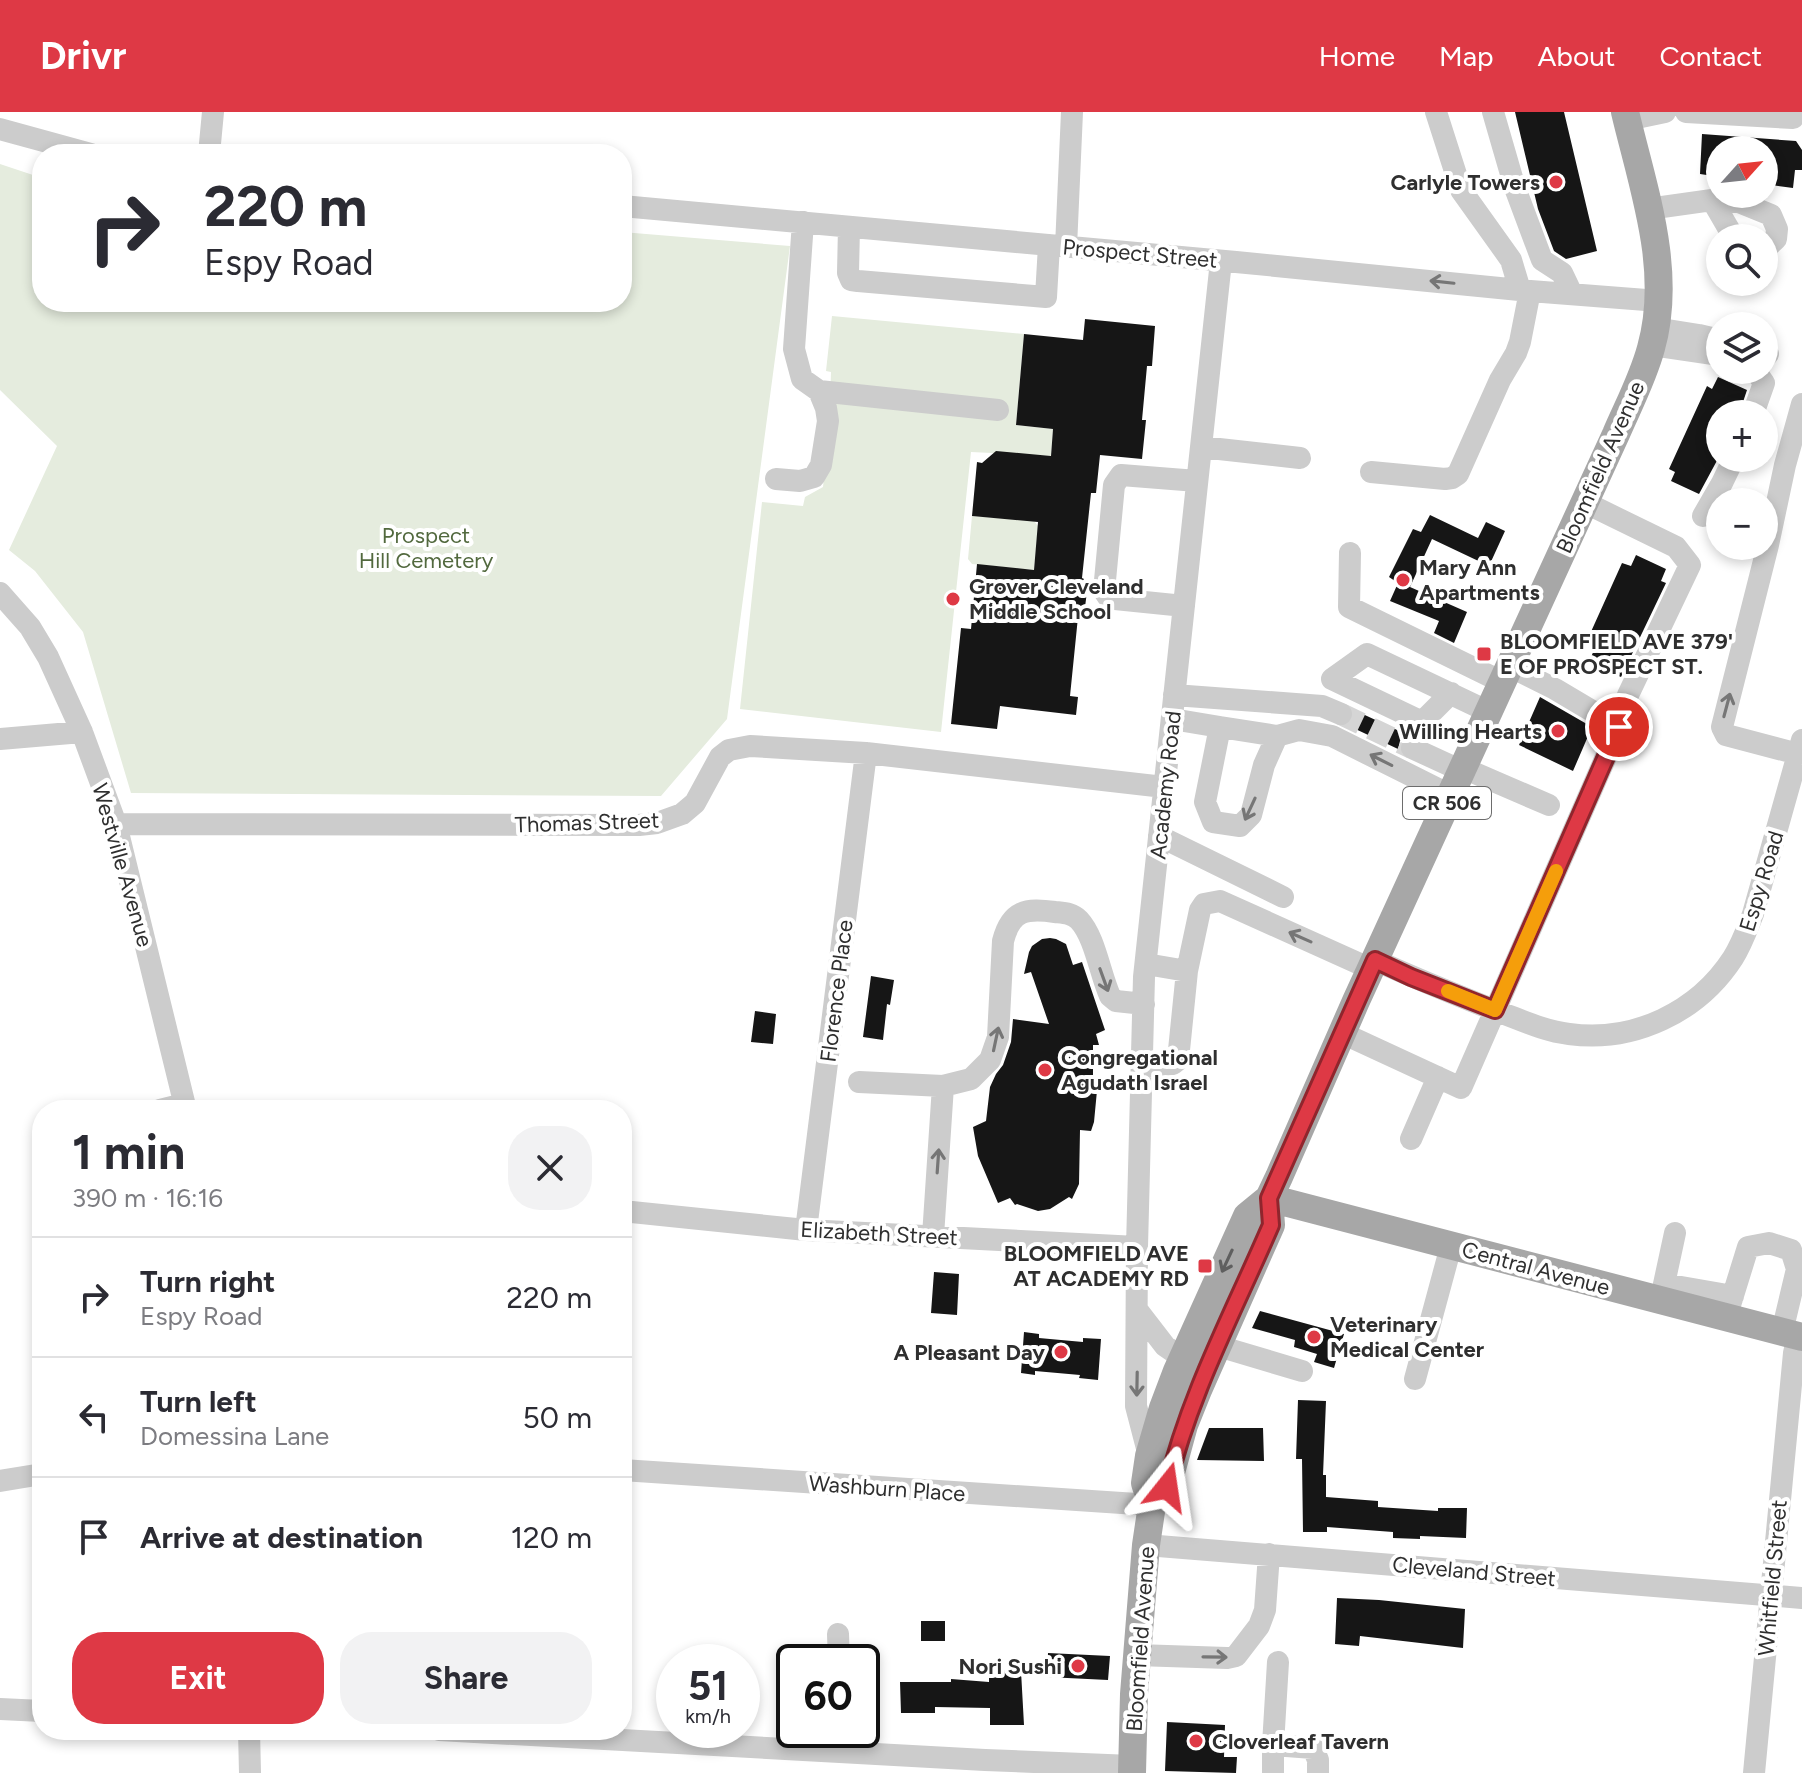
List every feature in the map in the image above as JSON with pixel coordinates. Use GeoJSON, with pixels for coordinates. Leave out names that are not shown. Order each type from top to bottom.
{"type":"FeatureCollection","features":[{"type":"Feature","properties":{"kind":"main road","name":"Bloomfield Avenue"},"geometry":{"type":"LineString","coordinates":[[1152,1505],[1167,1487],[1184,1425],[1194,1366],[1247,1216],[1269,1198],[1628,407],[1655,325],[1658,257],[1626,116]]}},
{"type":"Feature","properties":{"kind":"main road","name":"Bloomfield Avenue"},"geometry":{"type":"LineString","coordinates":[[1132,1770],[1137,1655],[1152,1505],[1145,1483],[1149,1456],[1163,1408],[1194,1366],[1218,1346],[1271,1225],[1269,1198]]}},
{"type":"Feature","properties":{"kind":"main road","name":"Central Avenue"},"geometry":{"type":"LineString","coordinates":[[1269,1198],[1451,1246],[1729,1307],[1794,1335]]}},
{"type":"Feature","properties":{"kind":"street"},"geometry":{"type":"LineString","coordinates":[[210,144],[213,112]]}},
{"type":"Feature","properties":{"kind":"street"},"geometry":{"type":"LineString","coordinates":[[849,227],[847,270],[851,280],[1046,297],[1057,246],[1072,112]]}},
{"type":"Feature","properties":{"kind":"street"},"geometry":{"type":"LineString","coordinates":[[1371,472],[1445,479],[1458,474],[1520,342],[1525,291],[1511,260],[1461,190],[1436,112]]}},
{"type":"Feature","properties":{"kind":"street"},"geometry":{"type":"LineString","coordinates":[[1493,112],[1515,188],[1542,260],[1562,273],[1572,294]]}},
{"type":"Feature","properties":{"kind":"street"},"geometry":{"type":"LineString","coordinates":[[1626,116],[1665,112]]}},
{"type":"Feature","properties":{"kind":"street"},"geometry":{"type":"LineString","coordinates":[[1686,112],[1793,118]]}},
{"type":"Feature","properties":{"kind":"street"},"geometry":{"type":"LineString","coordinates":[[0,129],[55,144]]}},
{"type":"Feature","properties":{"kind":"street"},"geometry":{"type":"LineString","coordinates":[[1648,209],[1706,201]]}},
{"type":"Feature","properties":{"kind":"street","name":"Prospect Street"},"geometry":{"type":"LineString","coordinates":[[632,207],[1572,294],[1655,325]]}},
{"type":"Feature","properties":{"kind":"street"},"geometry":{"type":"LineString","coordinates":[[1754,208],[1771,215],[1775,224]]}},
{"type":"Feature","properties":{"kind":"street"},"geometry":{"type":"LineString","coordinates":[[803,222],[794,349],[802,379],[819,391],[998,410]]}},
{"type":"Feature","properties":{"kind":"street","name":"Academy Road"},"geometry":{"type":"LineString","coordinates":[[1149,1456],[1136,1406],[1137,1247],[1146,964],[1221,261]]}},
{"type":"Feature","properties":{"kind":"street"},"geometry":{"type":"LineString","coordinates":[[1655,325],[1706,337]]}},
{"type":"Feature","properties":{"kind":"street"},"geometry":{"type":"LineString","coordinates":[[1655,325],[1706,349]]}},
{"type":"Feature","properties":{"kind":"street"},"geometry":{"type":"LineString","coordinates":[[776,479],[800,481],[814,477],[821,465],[828,421],[819,391]]}},
{"type":"Feature","properties":{"kind":"street"},"geometry":{"type":"LineString","coordinates":[[1800,747],[1726,735],[1722,727],[1802,404]]}},
{"type":"Feature","properties":{"kind":"street"},"geometry":{"type":"LineString","coordinates":[[1201,447],[1300,458]]}},
{"type":"Feature","properties":{"kind":"street"},"geometry":{"type":"LineString","coordinates":[[1703,516],[1727,472]]}},
{"type":"Feature","properties":{"kind":"street"},"geometry":{"type":"LineString","coordinates":[[1184,606],[1115,599],[1108,597],[1104,591],[1114,485],[1121,475],[1197,481]]}},
{"type":"Feature","properties":{"kind":"street"},"geometry":{"type":"LineString","coordinates":[[1584,502],[1676,547],[1690,565],[1628,695]]}},
{"type":"Feature","properties":{"kind":"street"},"geometry":{"type":"LineString","coordinates":[[1342,1033],[1461,1088],[1619,727],[1555,689],[1506,674],[1349,607],[1350,553]]}},
{"type":"Feature","properties":{"kind":"street","name":"Westville Avenue"},"geometry":{"type":"LineString","coordinates":[[0,593],[30,627],[61,685],[116,824],[183,1100]]}},
{"type":"Feature","properties":{"kind":"street"},"geometry":{"type":"LineString","coordinates":[[1451,693],[1489,712]]}},
{"type":"Feature","properties":{"kind":"street"},"geometry":{"type":"LineString","coordinates":[[1174,695],[1322,706],[1341,714]]}},
{"type":"Feature","properties":{"kind":"street"},"geometry":{"type":"LineString","coordinates":[[1172,719],[1277,736],[1299,730],[1332,736],[1549,805]]}},
{"type":"Feature","properties":{"kind":"street"},"geometry":{"type":"LineString","coordinates":[[1213,822],[1205,802],[1220,727]]}},
{"type":"Feature","properties":{"kind":"street"},"geometry":{"type":"LineString","coordinates":[[0,739],[82,732]]}},
{"type":"Feature","properties":{"kind":"street"},"geometry":{"type":"LineString","coordinates":[[1213,822],[1240,826],[1251,815],[1264,765],[1277,736]]}},
{"type":"Feature","properties":{"kind":"street","name":"Thomas Street"},"geometry":{"type":"LineString","coordinates":[[116,824],[657,823],[672,819],[695,803],[720,757],[729,750],[750,746],[866,753],[1164,787]]}},
{"type":"Feature","properties":{"kind":"street","name":"Espy Road"},"geometry":{"type":"LineString","coordinates":[[1187,971],[1200,910],[1204,904],[1220,901],[1373,964],[1551,1031],[1604,1035],[1655,1023],[1678,1012],[1700,996],[1724,971],[1743,941],[1800,747]]}},
{"type":"Feature","properties":{"kind":"street"},"geometry":{"type":"LineString","coordinates":[[1412,748],[1458,778]]}},
{"type":"Feature","properties":{"kind":"street","name":"Florence Place"},"geometry":{"type":"LineString","coordinates":[[806,1230],[866,753]]}},
{"type":"Feature","properties":{"kind":"street"},"geometry":{"type":"LineString","coordinates":[[1193,852],[1213,822]]}},
{"type":"Feature","properties":{"kind":"street"},"geometry":{"type":"LineString","coordinates":[[1159,836],[1283,897]]}},
{"type":"Feature","properties":{"kind":"street"},"geometry":{"type":"LineString","coordinates":[[859,1082],[943,1086],[971,1079],[990,1060],[998,1037],[1003,941],[1007,926],[1026,910],[1071,914],[1080,921],[1091,941],[1110,996],[1116,1001],[1182,1009]]}},
{"type":"Feature","properties":{"kind":"street"},"geometry":{"type":"LineString","coordinates":[[1142,1067],[1173,1064],[1178,1060],[1187,971],[1146,964]]}},
{"type":"Feature","properties":{"kind":"street"},"geometry":{"type":"LineString","coordinates":[[1411,1139],[1438,1077]]}},
{"type":"Feature","properties":{"kind":"street"},"geometry":{"type":"LineString","coordinates":[[933,1236],[943,1086]]}},
{"type":"Feature","properties":{"kind":"street","name":"Elizabeth Street"},"geometry":{"type":"LineString","coordinates":[[632,1212],[806,1230],[1137,1247]]}},
{"type":"Feature","properties":{"kind":"street"},"geometry":{"type":"LineString","coordinates":[[1662,1292],[1675,1233]]}},
{"type":"Feature","properties":{"kind":"street","name":"Whitfield Street"},"geometry":{"type":"LineString","coordinates":[[1729,1307],[1748,1247],[1769,1243],[1791,1250],[1797,1269],[1794,1353],[1754,1773]]}},
{"type":"Feature","properties":{"kind":"street"},"geometry":{"type":"LineString","coordinates":[[1415,1379],[1451,1246]]}},
{"type":"Feature","properties":{"kind":"street"},"geometry":{"type":"LineString","coordinates":[[1138,1311],[1165,1346],[1194,1366]]}},
{"type":"Feature","properties":{"kind":"street"},"geometry":{"type":"LineString","coordinates":[[1218,1346],[1302,1371]]}},
{"type":"Feature","properties":{"kind":"street","name":"Washburn Place"},"geometry":{"type":"LineString","coordinates":[[632,1471],[1152,1505]]}},
{"type":"Feature","properties":{"kind":"street"},"geometry":{"type":"LineString","coordinates":[[0,1481],[32,1476]]}},
{"type":"Feature","properties":{"kind":"street","name":"Cleveland Street"},"geometry":{"type":"LineString","coordinates":[[1146,1545],[1802,1598]]}},
{"type":"Feature","properties":{"kind":"street"},"geometry":{"type":"LineString","coordinates":[[1137,1655],[1236,1656],[1259,1626],[1265,1610],[1269,1554]]}},
{"type":"Feature","properties":{"kind":"street"},"geometry":{"type":"LineString","coordinates":[[838,1634],[838,1644]]}},
{"type":"Feature","properties":{"kind":"street"},"geometry":{"type":"LineString","coordinates":[[1273,1773],[1278,1662]]}},
{"type":"Feature","properties":{"kind":"street"},"geometry":{"type":"LineString","coordinates":[[0,1709],[32,1711]]}},
{"type":"Feature","properties":{"kind":"street"},"geometry":{"type":"LineString","coordinates":[[632,1735],[776,1739]]}},
{"type":"Feature","properties":{"kind":"street"},"geometry":{"type":"LineString","coordinates":[[249,1740],[250,1773]]}},
{"type":"Feature","properties":{"kind":"street"},"geometry":{"type":"LineString","coordinates":[[1273,1745],[1313,1748],[1318,1760],[1318,1773]]}},
{"type":"Feature","properties":{"kind":"street"},"geometry":{"type":"LineString","coordinates":[[862,1748],[936,1765],[1132,1770]]}},
{"type":"Feature","properties":{"kind":"green space","name":"Prospect Hill Cemetery"},"geometry":{"type":"Polygon","coordinates":[[[0,164],[32,175],[32,312],[632,312],[632,233],[790,246],[727,719],[661,796],[131,793],[83,632],[35,571],[9,550],[57,446],[0,390],[0,164]]]}},
{"type":"Feature","properties":{"kind":"green space"},"geometry":{"type":"Polygon","coordinates":[[[832,316],[1024,334],[1016,425],[1053,429],[1051,456],[971,452],[941,732],[740,709],[762,502],[803,506],[805,497],[823,487],[831,372],[826,371],[832,316]]]}},
{"type":"Feature","properties":{"kind":"green space"},"geometry":{"type":"Polygon","coordinates":[[[972,516],[1034,521],[1038,526],[1034,570],[972,564],[968,559],[972,516]]]}},
{"type":"Feature","properties":{"kind":"building","name":"Carlyle Towers"},"geometry":{"type":"Polygon","coordinates":[[[1515,112],[1564,112],[1597,251],[1566,259],[1554,251],[1538,209],[1515,112]]]}},
{"type":"Feature","properties":{"kind":"building"},"geometry":{"type":"Polygon","coordinates":[[[1702,134],[1729,136],[1706,136],[1706,175],[1700,174],[1702,134]]]}},
{"type":"Feature","properties":{"kind":"building"},"geometry":{"type":"Polygon","coordinates":[[[1778,140],[1796,141],[1802,150],[1802,170],[1795,170],[1793,188],[1778,186],[1778,140]]]}},
{"type":"Feature","properties":{"kind":"building","name":"Grover Cleveland Middle School"},"geometry":{"type":"Polygon","coordinates":[[[1085,319],[1155,326],[1152,366],[1147,366],[1142,459],[1100,455],[1096,493],[1091,493],[1082,578],[1083,583],[1088,584],[1085,607],[1078,617],[1070,696],[1078,697],[1076,715],[1000,706],[997,729],[951,724],[961,628],[971,629],[977,564],[1034,570],[1038,522],[972,516],[977,462],[982,463],[996,451],[1051,456],[1053,429],[1016,425],[1024,334],[1083,340],[1085,319]]]}},
{"type":"Feature","properties":{"kind":"building"},"geometry":{"type":"Polygon","coordinates":[[[1714,384],[1734,384],[1747,390],[1744,400],[1706,400],[1706,472],[1711,472],[1699,494],[1671,481],[1675,472],[1669,469],[1707,386],[1712,389],[1714,384]]]}},
{"type":"Feature","properties":{"kind":"building","name":"Mary Ann Apartments"},"geometry":{"type":"Polygon","coordinates":[[[1430,515],[1478,538],[1486,522],[1505,531],[1489,566],[1432,539],[1410,587],[1467,612],[1454,643],[1434,633],[1439,621],[1390,601],[1398,583],[1389,577],[1413,529],[1421,532],[1430,515]]]}},
{"type":"Feature","properties":{"kind":"building"},"geometry":{"type":"Polygon","coordinates":[[[1636,555],[1666,569],[1661,581],[1666,583],[1621,677],[1589,662],[1594,650],[1585,645],[1622,563],[1631,566],[1636,555]]]}},
{"type":"Feature","properties":{"kind":"building","name":"Willing Hearts"},"geometry":{"type":"Polygon","coordinates":[[[1540,697],[1592,727],[1573,771],[1519,745],[1540,697]]]}},
{"type":"Feature","properties":{"kind":"building"},"geometry":{"type":"Polygon","coordinates":[[[1354,710],[1408,735],[1400,741],[1398,749],[1349,726],[1354,719],[1354,710]]]}},
{"type":"Feature","properties":{"kind":"building","name":"Congregational Agudath Israel"},"geometry":{"type":"Polygon","coordinates":[[[1050,938],[1066,944],[1073,965],[1082,962],[1105,1030],[1096,1034],[1099,1045],[1093,1045],[1093,1080],[1098,1080],[1094,1122],[1091,1131],[1080,1130],[1079,1184],[1072,1199],[1069,1197],[1050,1209],[1038,1211],[1015,1205],[1010,1198],[998,1203],[978,1156],[973,1127],[986,1121],[990,1087],[1003,1065],[1011,1042],[1013,1019],[1049,1024],[1031,972],[1024,974],[1032,946],[1050,938]]]}},
{"type":"Feature","properties":{"kind":"building"},"geometry":{"type":"Polygon","coordinates":[[[871,976],[894,980],[890,1005],[887,1004],[883,1040],[863,1037],[871,976]]]}},
{"type":"Feature","properties":{"kind":"building"},"geometry":{"type":"Polygon","coordinates":[[[755,1011],[776,1014],[773,1044],[751,1042],[755,1011]]]}},
{"type":"Feature","properties":{"kind":"building"},"geometry":{"type":"Polygon","coordinates":[[[934,1272],[959,1274],[957,1315],[931,1313],[934,1272]]]}},
{"type":"Feature","properties":{"kind":"building","name":"Veterinary Medical Center"},"geometry":{"type":"Polygon","coordinates":[[[1260,1311],[1344,1334],[1334,1368],[1314,1362],[1317,1354],[1294,1347],[1295,1340],[1252,1328],[1260,1311]]]}},
{"type":"Feature","properties":{"kind":"building","name":"A Pleasant Day"},"geometry":{"type":"Polygon","coordinates":[[[1024,1332],[1039,1334],[1039,1338],[1083,1342],[1083,1338],[1101,1339],[1098,1380],[1079,1378],[1080,1375],[1035,1371],[1035,1375],[1021,1373],[1024,1332]]]}},
{"type":"Feature","properties":{"kind":"building"},"geometry":{"type":"Polygon","coordinates":[[[1298,1400],[1326,1401],[1323,1475],[1326,1475],[1326,1497],[1378,1501],[1378,1507],[1438,1511],[1438,1508],[1467,1508],[1466,1538],[1393,1538],[1393,1532],[1327,1527],[1327,1532],[1303,1532],[1302,1459],[1296,1459],[1298,1400]]]}},
{"type":"Feature","properties":{"kind":"building"},"geometry":{"type":"Polygon","coordinates":[[[1209,1428],[1263,1428],[1264,1461],[1197,1460],[1209,1428]]]}},
{"type":"Feature","properties":{"kind":"building"},"geometry":{"type":"Polygon","coordinates":[[[1337,1598],[1465,1609],[1463,1648],[1360,1636],[1359,1646],[1335,1644],[1337,1598]]]}},
{"type":"Feature","properties":{"kind":"building"},"geometry":{"type":"Polygon","coordinates":[[[921,1621],[945,1621],[945,1641],[921,1641],[921,1621]]]}},
{"type":"Feature","properties":{"kind":"building","name":"Nori Sushi"},"geometry":{"type":"Polygon","coordinates":[[[1048,1653],[1110,1656],[1108,1680],[1047,1677],[1048,1653]]]}},
{"type":"Feature","properties":{"kind":"building"},"geometry":{"type":"Polygon","coordinates":[[[999,1670],[1021,1671],[1024,1725],[990,1725],[990,1708],[935,1707],[935,1713],[901,1713],[900,1682],[951,1682],[951,1679],[989,1682],[989,1674],[999,1674],[999,1670]]]}},
{"type":"Feature","properties":{"kind":"building","name":"Cloverleaf Tavern"},"geometry":{"type":"Polygon","coordinates":[[[1167,1722],[1225,1725],[1224,1757],[1237,1757],[1236,1773],[1165,1771],[1167,1722]]]}},
{"type":"Feature","properties":{"kind":"tunnel"},"geometry":{"type":"LineString","coordinates":[[1341,714],[1412,748]]}},
{"type":"Feature","properties":{"kind":"slow traffic"},"geometry":{"type":"LineString","coordinates":[[1448,991],[1495,1010],[1556,871]]}},
{"type":"Feature","properties":{"kind":"place","name":"Carlyle Towers"},"geometry":{"type":"Point","coordinates":[1556,182]}},
{"type":"Feature","properties":{"kind":"place","name":"Mary Ann Apartments"},"geometry":{"type":"Point","coordinates":[1403,580]}},
{"type":"Feature","properties":{"kind":"place","name":"Grover Cleveland Middle School"},"geometry":{"type":"Point","coordinates":[953,599]}},
{"type":"Feature","properties":{"kind":"place","name":"BLOOMFIELD AVE 379' E OF PROSPECT ST."},"geometry":{"type":"Point","coordinates":[1484,654]}},
{"type":"Feature","properties":{"kind":"place","name":"Willing Hearts"},"geometry":{"type":"Point","coordinates":[1558,731]}},
{"type":"Feature","properties":{"kind":"place","name":"Congregational Agudath Israel"},"geometry":{"type":"Point","coordinates":[1045,1070]}},
{"type":"Feature","properties":{"kind":"place","name":"BLOOMFIELD AVE AT ACADEMY RD"},"geometry":{"type":"Point","coordinates":[1205,1266]}},
{"type":"Feature","properties":{"kind":"place","name":"Veterinary Medical Center"},"geometry":{"type":"Point","coordinates":[1314,1337]}},
{"type":"Feature","properties":{"kind":"place","name":"A Pleasant Day"},"geometry":{"type":"Point","coordinates":[1061,1352]}},
{"type":"Feature","properties":{"kind":"place","name":"Nori Sushi"},"geometry":{"type":"Point","coordinates":[1078,1666]}},
{"type":"Feature","properties":{"kind":"place","name":"Cloverleaf Tavern"},"geometry":{"type":"Point","coordinates":[1196,1741]}},
{"type":"Feature","properties":{"kind":"route"},"geometry":{"type":"LineString","coordinates":[[1167,1487],[1184,1425],[1271,1225],[1269,1198],[1375,960],[1495,1010],[1619,727]]}}]}
